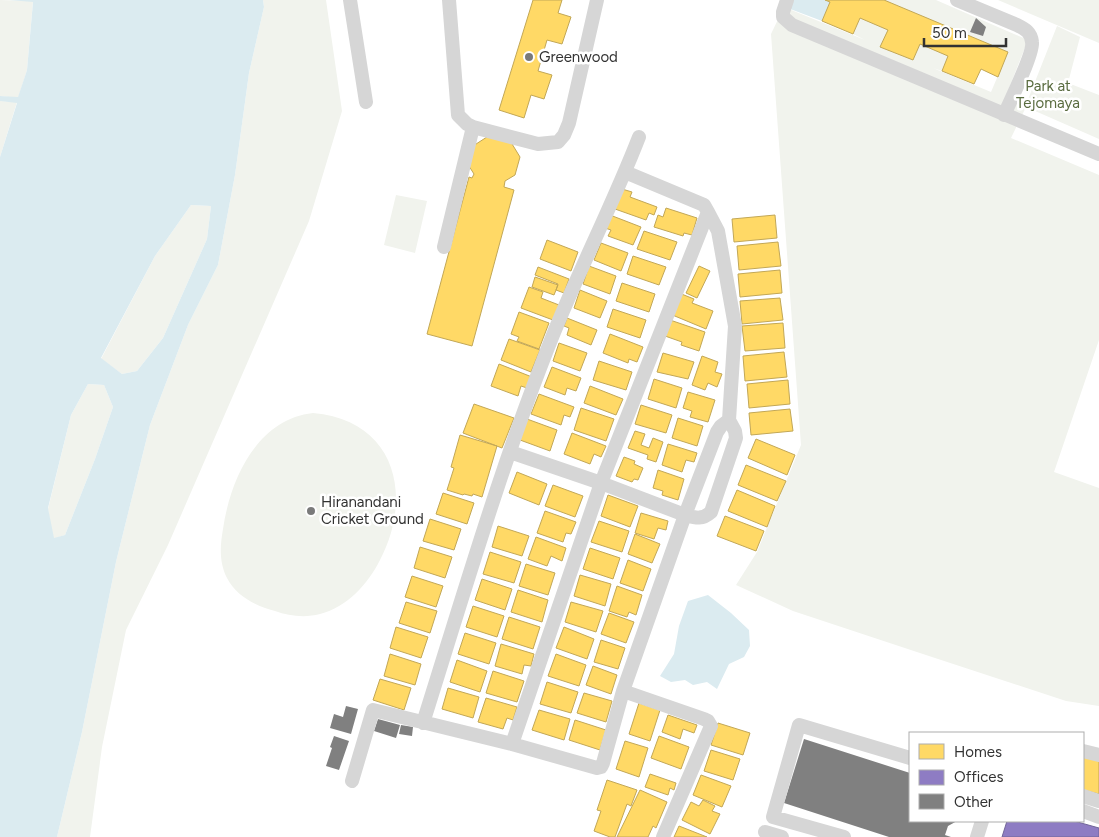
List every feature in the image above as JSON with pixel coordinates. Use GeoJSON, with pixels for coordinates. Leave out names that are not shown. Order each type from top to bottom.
{"type":"FeatureCollection","features":[{"type":"Feature","properties":{"kind":"street"},"geometry":{"type":"LineString","coordinates":[[350,0],[366,102]]}},
{"type":"Feature","properties":{"kind":"street"},"geometry":{"type":"LineString","coordinates":[[450,0],[458,115],[473,127],[538,144],[558,142],[564,135],[569,123],[597,0]]}},
{"type":"Feature","properties":{"kind":"street"},"geometry":{"type":"LineString","coordinates":[[787,0],[782,12],[783,17],[792,24],[1099,154]]}},
{"type":"Feature","properties":{"kind":"street"},"geometry":{"type":"LineString","coordinates":[[958,0],[1018,25],[1030,34],[1032,47],[1004,115]]}},
{"type":"Feature","properties":{"kind":"street"},"geometry":{"type":"LineString","coordinates":[[444,247],[473,127]]}},
{"type":"Feature","properties":{"kind":"street"},"geometry":{"type":"LineString","coordinates":[[423,723],[510,452],[553,335],[639,137]]}},
{"type":"Feature","properties":{"kind":"street"},"geometry":{"type":"LineString","coordinates":[[510,452],[602,483],[698,519],[706,517],[711,512],[736,438],[730,420],[735,326],[718,231],[704,206],[625,172]]}},
{"type":"Feature","properties":{"kind":"street"},"geometry":{"type":"LineString","coordinates":[[512,744],[602,483],[708,212]]}},
{"type":"Feature","properties":{"kind":"street"},"geometry":{"type":"LineString","coordinates":[[352,781],[373,710],[512,744],[597,768],[601,767],[623,691],[685,514],[717,432],[721,426],[730,420]]}},
{"type":"Feature","properties":{"kind":"street"},"geometry":{"type":"LineString","coordinates":[[623,691],[704,719],[708,721],[710,726],[710,730],[663,837]]}},
{"type":"Feature","properties":{"kind":"street"},"geometry":{"type":"LineString","coordinates":[[844,837],[773,817],[799,725],[909,758]]}},
{"type":"Feature","properties":{"kind":"street"},"geometry":{"type":"LineString","coordinates":[[1084,751],[1099,754]]}},
{"type":"Feature","properties":{"kind":"street"},"geometry":{"type":"LineString","coordinates":[[1084,796],[1099,801]]}},
{"type":"Feature","properties":{"kind":"street"},"geometry":{"type":"LineString","coordinates":[[1084,811],[1099,817]]}},
{"type":"Feature","properties":{"kind":"street"},"geometry":{"type":"LineString","coordinates":[[978,837],[982,822]]}},
{"type":"Feature","properties":{"kind":"street"},"geometry":{"type":"LineString","coordinates":[[765,832],[782,837]]}},
{"type":"Feature","properties":{"kind":"green space"},"geometry":{"type":"Polygon","coordinates":[[[0,0],[33,1],[27,70],[18,98],[0,96],[0,0]]]}},
{"type":"Feature","properties":{"kind":"green space"},"geometry":{"type":"Polygon","coordinates":[[[263,0],[326,0],[342,111],[309,221],[168,545],[126,630],[102,747],[90,837],[57,837],[82,732],[116,562],[150,425],[188,325],[218,265],[235,175],[249,73],[264,7],[263,0]]]}},
{"type":"Feature","properties":{"kind":"green space","name":"Park at Tejomaya"},"geometry":{"type":"Polygon","coordinates":[[[884,0],[936,0],[1028,40],[1005,98],[1025,107],[1057,26],[1080,37],[1068,83],[1099,95],[1099,139],[1026,107],[1011,138],[1099,175],[1099,340],[1054,472],[1099,488],[1099,706],[1066,701],[793,611],[736,585],[757,552],[801,445],[771,34],[784,7],[865,40],[853,34],[860,18],[888,30],[881,47],[913,60],[920,44],[948,56],[942,71],[933,68],[991,92],[1008,52],[884,0]]]}},
{"type":"Feature","properties":{"kind":"green space"},"geometry":{"type":"Polygon","coordinates":[[[998,0],[1099,0],[1099,43],[998,0]]]}},
{"type":"Feature","properties":{"kind":"green space"},"geometry":{"type":"Polygon","coordinates":[[[0,101],[17,102],[0,157],[0,101]]]}},
{"type":"Feature","properties":{"kind":"green space"},"geometry":{"type":"Polygon","coordinates":[[[396,195],[427,201],[415,253],[384,245],[396,195]]]}},
{"type":"Feature","properties":{"kind":"green space"},"geometry":{"type":"Polygon","coordinates":[[[191,205],[211,206],[207,239],[163,338],[137,371],[122,374],[101,359],[155,256],[191,205]]]}},
{"type":"Feature","properties":{"kind":"green space"},"geometry":{"type":"Polygon","coordinates":[[[88,384],[104,385],[113,407],[65,535],[53,539],[48,509],[71,415],[88,384]]]}},
{"type":"Feature","properties":{"kind":"green space","name":"Hiranandani Cricket Ground"},"geometry":{"type":"Polygon","coordinates":[[[313,413],[341,419],[363,430],[379,445],[390,465],[395,487],[395,511],[390,535],[380,560],[363,586],[348,600],[330,611],[309,616],[297,616],[280,613],[261,606],[241,595],[227,578],[221,554],[221,542],[232,491],[250,455],[262,439],[276,427],[293,418],[313,413]]]}},
{"type":"Feature","properties":{"kind":"shaded area"},"geometry":{"type":"Polygon","coordinates":[[[9,0],[263,0],[264,7],[249,73],[235,175],[218,265],[188,325],[150,425],[116,562],[82,732],[57,837],[0,837],[0,157],[17,103],[0,101],[0,96],[18,97],[27,70],[33,2],[9,0]],[[191,205],[155,256],[101,358],[122,374],[137,371],[163,338],[207,239],[211,206],[191,205]],[[88,384],[71,415],[48,508],[54,538],[65,535],[113,407],[104,385],[88,384]]]}},
{"type":"Feature","properties":{"kind":"shaded area"},"geometry":{"type":"Polygon","coordinates":[[[789,0],[825,0],[830,2],[822,21],[785,7],[789,0]]]}},
{"type":"Feature","properties":{"kind":"shaded area"},"geometry":{"type":"Polygon","coordinates":[[[708,595],[749,630],[750,646],[744,657],[729,664],[717,689],[707,682],[693,685],[685,680],[671,682],[660,676],[674,654],[679,626],[688,601],[708,595]]]}},
{"type":"Feature","properties":{"kind":"building: Homes","name":"Greenwood"},"geometry":{"type":"Polygon","coordinates":[[[533,0],[562,0],[558,13],[571,17],[562,44],[547,40],[538,71],[552,75],[544,99],[531,95],[524,118],[499,110],[533,0]]]}},
{"type":"Feature","properties":{"kind":"building: Homes"},"geometry":{"type":"Polygon","coordinates":[[[825,0],[884,0],[1008,52],[998,77],[981,69],[974,84],[942,71],[948,56],[920,44],[913,60],[880,47],[888,30],[860,18],[853,34],[822,21],[830,2],[825,0]]]}},
{"type":"Feature","properties":{"kind":"building: Homes"},"geometry":{"type":"Polygon","coordinates":[[[490,135],[509,139],[520,157],[515,175],[505,181],[504,187],[514,190],[472,346],[427,334],[469,177],[472,178],[474,174],[467,163],[473,146],[490,135]]]}},
{"type":"Feature","properties":{"kind":"building: Homes"},"geometry":{"type":"Polygon","coordinates":[[[622,189],[632,192],[630,197],[657,207],[654,215],[649,213],[646,220],[615,209],[622,189]]]}},
{"type":"Feature","properties":{"kind":"building: Homes"},"geometry":{"type":"Polygon","coordinates":[[[666,208],[697,218],[692,235],[684,233],[683,236],[654,227],[658,215],[663,217],[666,208]]]}},
{"type":"Feature","properties":{"kind":"building: Homes"},"geometry":{"type":"Polygon","coordinates":[[[610,215],[641,227],[633,245],[608,236],[611,230],[605,228],[610,215]]]}},
{"type":"Feature","properties":{"kind":"building: Homes"},"geometry":{"type":"Polygon","coordinates":[[[775,215],[777,238],[734,242],[732,219],[775,215]]]}},
{"type":"Feature","properties":{"kind":"building: Homes"},"geometry":{"type":"Polygon","coordinates":[[[644,231],[677,242],[670,260],[637,249],[644,231]]]}},
{"type":"Feature","properties":{"kind":"building: Homes"},"geometry":{"type":"Polygon","coordinates":[[[547,240],[578,252],[571,271],[540,259],[547,240]]]}},
{"type":"Feature","properties":{"kind":"building: Homes"},"geometry":{"type":"Polygon","coordinates":[[[778,242],[781,266],[739,270],[737,246],[778,242]]]}},
{"type":"Feature","properties":{"kind":"building: Homes"},"geometry":{"type":"Polygon","coordinates":[[[601,243],[628,253],[621,271],[594,260],[601,243]]]}},
{"type":"Feature","properties":{"kind":"building: Homes"},"geometry":{"type":"Polygon","coordinates":[[[633,256],[666,267],[659,285],[627,274],[633,256]]]}},
{"type":"Feature","properties":{"kind":"building: Homes"},"geometry":{"type":"Polygon","coordinates":[[[589,266],[616,276],[610,294],[583,284],[589,266]]]}},
{"type":"Feature","properties":{"kind":"building: Homes"},"geometry":{"type":"Polygon","coordinates":[[[699,266],[710,271],[697,298],[686,293],[699,266]]]}},
{"type":"Feature","properties":{"kind":"building: Homes"},"geometry":{"type":"Polygon","coordinates":[[[538,267],[569,279],[564,293],[556,290],[558,284],[535,275],[538,267]]]}},
{"type":"Feature","properties":{"kind":"building: Homes"},"geometry":{"type":"Polygon","coordinates":[[[780,270],[782,293],[740,297],[738,274],[780,270]]]}},
{"type":"Feature","properties":{"kind":"building: Homes"},"geometry":{"type":"Polygon","coordinates":[[[535,277],[558,285],[554,295],[532,287],[535,277]]]}},
{"type":"Feature","properties":{"kind":"building: Homes"},"geometry":{"type":"Polygon","coordinates":[[[622,283],[655,294],[649,312],[616,301],[622,283]]]}},
{"type":"Feature","properties":{"kind":"building: Homes"},"geometry":{"type":"Polygon","coordinates":[[[529,287],[543,292],[541,298],[559,305],[553,320],[521,308],[529,287]]]}},
{"type":"Feature","properties":{"kind":"building: Homes"},"geometry":{"type":"Polygon","coordinates":[[[580,290],[607,301],[600,318],[574,308],[580,290]]]}},
{"type":"Feature","properties":{"kind":"building: Homes"},"geometry":{"type":"Polygon","coordinates":[[[679,293],[694,299],[692,303],[713,311],[706,329],[670,314],[679,293]]]}},
{"type":"Feature","properties":{"kind":"building: Homes"},"geometry":{"type":"Polygon","coordinates":[[[780,298],[783,320],[742,324],[740,301],[780,298]]]}},
{"type":"Feature","properties":{"kind":"building: Homes"},"geometry":{"type":"Polygon","coordinates":[[[613,309],[646,320],[640,338],[607,327],[613,309]]]}},
{"type":"Feature","properties":{"kind":"building: Homes"},"geometry":{"type":"Polygon","coordinates":[[[519,312],[549,323],[539,349],[517,341],[519,337],[511,334],[519,312]]]}},
{"type":"Feature","properties":{"kind":"building: Homes"},"geometry":{"type":"Polygon","coordinates":[[[567,318],[597,330],[591,345],[567,335],[569,328],[564,326],[567,318]]]}},
{"type":"Feature","properties":{"kind":"building: Homes"},"geometry":{"type":"Polygon","coordinates":[[[670,320],[705,332],[699,351],[681,345],[682,342],[665,336],[670,320]]]}},
{"type":"Feature","properties":{"kind":"building: Homes"},"geometry":{"type":"Polygon","coordinates":[[[783,323],[785,348],[745,351],[742,326],[783,323]]]}},
{"type":"Feature","properties":{"kind":"building: Homes"},"geometry":{"type":"Polygon","coordinates":[[[610,334],[643,347],[637,362],[629,359],[628,363],[603,353],[610,334]]]}},
{"type":"Feature","properties":{"kind":"building: Homes"},"geometry":{"type":"Polygon","coordinates":[[[509,339],[540,350],[531,372],[501,360],[509,339]]]}},
{"type":"Feature","properties":{"kind":"building: Homes"},"geometry":{"type":"Polygon","coordinates":[[[559,343],[587,353],[580,371],[553,361],[559,343]]]}},
{"type":"Feature","properties":{"kind":"building: Homes"},"geometry":{"type":"Polygon","coordinates":[[[784,352],[787,377],[745,381],[743,356],[784,352]]]}},
{"type":"Feature","properties":{"kind":"building: Homes"},"geometry":{"type":"Polygon","coordinates":[[[663,353],[694,362],[688,379],[657,372],[663,353]]]}},
{"type":"Feature","properties":{"kind":"building: Homes"},"geometry":{"type":"Polygon","coordinates":[[[702,356],[718,362],[715,372],[722,374],[717,387],[708,383],[705,390],[692,385],[702,356]]]}},
{"type":"Feature","properties":{"kind":"building: Homes"},"geometry":{"type":"Polygon","coordinates":[[[599,361],[632,372],[626,390],[593,380],[599,361]]]}},
{"type":"Feature","properties":{"kind":"building: Homes"},"geometry":{"type":"Polygon","coordinates":[[[499,364],[532,377],[527,388],[521,386],[518,396],[491,386],[499,364]]]}},
{"type":"Feature","properties":{"kind":"building: Homes"},"geometry":{"type":"Polygon","coordinates":[[[552,367],[581,378],[576,391],[567,388],[565,395],[544,387],[552,367]]]}},
{"type":"Feature","properties":{"kind":"building: Homes"},"geometry":{"type":"Polygon","coordinates":[[[654,379],[682,388],[676,408],[648,399],[654,379]]]}},
{"type":"Feature","properties":{"kind":"building: Homes"},"geometry":{"type":"Polygon","coordinates":[[[788,380],[790,404],[749,408],[747,384],[788,380]]]}},
{"type":"Feature","properties":{"kind":"building: Homes"},"geometry":{"type":"Polygon","coordinates":[[[590,386],[623,399],[616,415],[584,403],[590,386]]]}},
{"type":"Feature","properties":{"kind":"building: Homes"},"geometry":{"type":"Polygon","coordinates":[[[688,392],[715,400],[708,422],[690,417],[692,411],[683,408],[688,392]]]}},
{"type":"Feature","properties":{"kind":"building: Homes"},"geometry":{"type":"Polygon","coordinates":[[[539,394],[574,407],[570,417],[564,415],[561,425],[531,414],[539,394]]]}},
{"type":"Feature","properties":{"kind":"building: Homes"},"geometry":{"type":"Polygon","coordinates":[[[474,404],[514,418],[502,448],[463,433],[474,404]]]}},
{"type":"Feature","properties":{"kind":"building: Homes"},"geometry":{"type":"Polygon","coordinates":[[[641,405],[672,415],[666,433],[635,424],[641,405]]]}},
{"type":"Feature","properties":{"kind":"building: Homes"},"geometry":{"type":"Polygon","coordinates":[[[581,408],[614,419],[606,441],[574,430],[581,408]]]}},
{"type":"Feature","properties":{"kind":"building: Homes"},"geometry":{"type":"Polygon","coordinates":[[[790,409],[793,431],[751,435],[749,413],[790,409]]]}},
{"type":"Feature","properties":{"kind":"building: Homes"},"geometry":{"type":"Polygon","coordinates":[[[678,418],[703,426],[697,446],[672,438],[678,418]]]}},
{"type":"Feature","properties":{"kind":"building: Homes"},"geometry":{"type":"Polygon","coordinates":[[[527,419],[557,430],[550,451],[520,440],[527,419]]]}},
{"type":"Feature","properties":{"kind":"building: Homes"},"geometry":{"type":"Polygon","coordinates":[[[635,431],[645,434],[641,445],[649,448],[653,438],[663,442],[656,462],[647,459],[648,455],[628,448],[635,431]]]}},
{"type":"Feature","properties":{"kind":"building: Homes"},"geometry":{"type":"Polygon","coordinates":[[[572,433],[606,446],[601,457],[594,454],[590,464],[564,454],[572,433]]]}},
{"type":"Feature","properties":{"kind":"building: Homes"},"geometry":{"type":"Polygon","coordinates":[[[460,435],[497,446],[482,497],[473,494],[472,496],[463,495],[447,490],[454,468],[451,467],[460,435]]]}},
{"type":"Feature","properties":{"kind":"building: Homes"},"geometry":{"type":"Polygon","coordinates":[[[756,439],[795,455],[787,475],[748,458],[756,439]]]}},
{"type":"Feature","properties":{"kind":"building: Homes"},"geometry":{"type":"Polygon","coordinates":[[[668,444],[697,453],[694,462],[686,460],[682,472],[662,465],[668,444]]]}},
{"type":"Feature","properties":{"kind":"building: Homes"},"geometry":{"type":"Polygon","coordinates":[[[624,457],[635,461],[634,464],[643,468],[638,480],[634,479],[632,482],[616,476],[624,457]]]}},
{"type":"Feature","properties":{"kind":"building: Homes"},"geometry":{"type":"Polygon","coordinates":[[[746,465],[786,481],[777,501],[738,485],[746,465]]]}},
{"type":"Feature","properties":{"kind":"building: Homes"},"geometry":{"type":"Polygon","coordinates":[[[658,470],[684,479],[678,500],[662,495],[663,491],[653,488],[658,470]]]}},
{"type":"Feature","properties":{"kind":"building: Homes"},"geometry":{"type":"Polygon","coordinates":[[[517,472],[547,484],[539,505],[509,493],[517,472]]]}},
{"type":"Feature","properties":{"kind":"building: Homes"},"geometry":{"type":"Polygon","coordinates":[[[553,485],[583,496],[575,517],[545,506],[553,485]]]}},
{"type":"Feature","properties":{"kind":"building: Homes"},"geometry":{"type":"Polygon","coordinates":[[[737,490],[775,506],[767,527],[728,511],[737,490]]]}},
{"type":"Feature","properties":{"kind":"building: Homes"},"geometry":{"type":"Polygon","coordinates":[[[443,493],[474,503],[467,524],[436,514],[443,493]]]}},
{"type":"Feature","properties":{"kind":"building: Homes"},"geometry":{"type":"Polygon","coordinates":[[[608,495],[638,506],[630,527],[601,516],[608,495]]]}},
{"type":"Feature","properties":{"kind":"building: Homes"},"geometry":{"type":"Polygon","coordinates":[[[545,511],[576,522],[571,534],[566,533],[563,542],[537,533],[545,511]]]}},
{"type":"Feature","properties":{"kind":"building: Homes"},"geometry":{"type":"Polygon","coordinates":[[[641,513],[668,521],[666,530],[658,528],[654,539],[635,533],[641,513]]]}},
{"type":"Feature","properties":{"kind":"building: Homes"},"geometry":{"type":"Polygon","coordinates":[[[725,516],[764,531],[756,551],[717,536],[725,516]]]}},
{"type":"Feature","properties":{"kind":"building: Homes"},"geometry":{"type":"Polygon","coordinates":[[[430,519],[461,529],[454,550],[423,541],[430,519]]]}},
{"type":"Feature","properties":{"kind":"building: Homes"},"geometry":{"type":"Polygon","coordinates":[[[599,521],[629,531],[622,552],[591,542],[599,521]]]}},
{"type":"Feature","properties":{"kind":"building: Homes"},"geometry":{"type":"Polygon","coordinates":[[[498,526],[529,536],[522,556],[492,547],[498,526]]]}},
{"type":"Feature","properties":{"kind":"building: Homes"},"geometry":{"type":"Polygon","coordinates":[[[635,534],[660,544],[652,563],[628,554],[635,534]]]}},
{"type":"Feature","properties":{"kind":"building: Homes"},"geometry":{"type":"Polygon","coordinates":[[[536,537],[566,548],[562,561],[551,556],[547,566],[528,559],[536,537]]]}},
{"type":"Feature","properties":{"kind":"building: Homes"},"geometry":{"type":"Polygon","coordinates":[[[420,547],[452,557],[445,578],[414,568],[420,547]]]}},
{"type":"Feature","properties":{"kind":"building: Homes"},"geometry":{"type":"Polygon","coordinates":[[[590,548],[620,558],[613,579],[583,569],[590,548]]]}},
{"type":"Feature","properties":{"kind":"building: Homes"},"geometry":{"type":"Polygon","coordinates":[[[490,552],[521,562],[514,583],[483,574],[490,552]]]}},
{"type":"Feature","properties":{"kind":"building: Homes"},"geometry":{"type":"Polygon","coordinates":[[[628,560],[651,569],[643,591],[620,583],[628,560]]]}},
{"type":"Feature","properties":{"kind":"building: Homes"},"geometry":{"type":"Polygon","coordinates":[[[526,564],[555,573],[548,595],[519,586],[526,564]]]}},
{"type":"Feature","properties":{"kind":"building: Homes"},"geometry":{"type":"Polygon","coordinates":[[[580,575],[611,584],[605,606],[574,596],[580,575]]]}},
{"type":"Feature","properties":{"kind":"building: Homes"},"geometry":{"type":"Polygon","coordinates":[[[412,576],[443,586],[436,607],[405,597],[412,576]]]}},
{"type":"Feature","properties":{"kind":"building: Homes"},"geometry":{"type":"Polygon","coordinates":[[[482,579],[512,589],[505,610],[475,600],[482,579]]]}},
{"type":"Feature","properties":{"kind":"building: Homes"},"geometry":{"type":"Polygon","coordinates":[[[617,586],[642,595],[636,615],[629,612],[627,617],[609,611],[617,586]]]}},
{"type":"Feature","properties":{"kind":"building: Homes"},"geometry":{"type":"Polygon","coordinates":[[[518,590],[548,600],[542,622],[511,612],[518,590]]]}},
{"type":"Feature","properties":{"kind":"building: Homes"},"geometry":{"type":"Polygon","coordinates":[[[406,602],[437,611],[430,633],[399,623],[406,602]]]}},
{"type":"Feature","properties":{"kind":"building: Homes"},"geometry":{"type":"Polygon","coordinates":[[[571,602],[603,611],[596,632],[565,622],[571,602]]]}},
{"type":"Feature","properties":{"kind":"building: Homes"},"geometry":{"type":"Polygon","coordinates":[[[473,606],[504,616],[497,637],[466,627],[473,606]]]}},
{"type":"Feature","properties":{"kind":"building: Homes"},"geometry":{"type":"Polygon","coordinates":[[[609,613],[634,622],[626,643],[601,634],[609,613]]]}},
{"type":"Feature","properties":{"kind":"building: Homes"},"geometry":{"type":"Polygon","coordinates":[[[509,617],[540,627],[533,649],[502,639],[509,617]]]}},
{"type":"Feature","properties":{"kind":"building: Homes"},"geometry":{"type":"Polygon","coordinates":[[[396,627],[428,637],[421,658],[390,648],[396,627]]]}},
{"type":"Feature","properties":{"kind":"building: Homes"},"geometry":{"type":"Polygon","coordinates":[[[564,627],[594,639],[587,659],[556,648],[564,627]]]}},
{"type":"Feature","properties":{"kind":"building: Homes"},"geometry":{"type":"Polygon","coordinates":[[[465,633],[496,643],[489,664],[458,654],[465,633]]]}},
{"type":"Feature","properties":{"kind":"building: Homes"},"geometry":{"type":"Polygon","coordinates":[[[601,640],[625,648],[618,669],[594,662],[601,640]]]}},
{"type":"Feature","properties":{"kind":"building: Homes"},"geometry":{"type":"Polygon","coordinates":[[[501,644],[534,654],[531,666],[524,665],[522,674],[495,666],[501,644]]]}},
{"type":"Feature","properties":{"kind":"building: Homes"},"geometry":{"type":"Polygon","coordinates":[[[390,654],[421,664],[415,685],[384,676],[390,654]]]}},
{"type":"Feature","properties":{"kind":"building: Homes"},"geometry":{"type":"Polygon","coordinates":[[[556,654],[586,665],[579,686],[548,676],[556,654]]]}},
{"type":"Feature","properties":{"kind":"building: Homes"},"geometry":{"type":"Polygon","coordinates":[[[457,660],[487,671],[480,692],[450,682],[457,660]]]}},
{"type":"Feature","properties":{"kind":"building: Homes"},"geometry":{"type":"Polygon","coordinates":[[[593,666],[617,675],[611,694],[586,685],[593,666]]]}},
{"type":"Feature","properties":{"kind":"building: Homes"},"geometry":{"type":"Polygon","coordinates":[[[493,671],[524,681],[517,702],[486,693],[493,671]]]}},
{"type":"Feature","properties":{"kind":"building: Homes"},"geometry":{"type":"Polygon","coordinates":[[[380,679],[411,688],[404,710],[373,700],[380,679]]]}},
{"type":"Feature","properties":{"kind":"building: Homes"},"geometry":{"type":"Polygon","coordinates":[[[547,682],[578,692],[571,713],[540,704],[547,682]]]}},
{"type":"Feature","properties":{"kind":"building: Homes"},"geometry":{"type":"Polygon","coordinates":[[[448,688],[479,697],[473,718],[442,709],[448,688]]]}},
{"type":"Feature","properties":{"kind":"building: Homes"},"geometry":{"type":"Polygon","coordinates":[[[584,693],[612,701],[606,722],[577,713],[584,693]]]}},
{"type":"Feature","properties":{"kind":"building: Homes"},"geometry":{"type":"Polygon","coordinates":[[[486,698],[517,707],[513,720],[507,718],[503,729],[478,722],[486,698]]]}},
{"type":"Feature","properties":{"kind":"building: Homes"},"geometry":{"type":"Polygon","coordinates":[[[639,703],[660,710],[650,741],[629,734],[639,703]]]}},
{"type":"Feature","properties":{"kind":"building: Homes"},"geometry":{"type":"Polygon","coordinates":[[[539,710],[570,719],[564,740],[532,730],[539,710]]]}},
{"type":"Feature","properties":{"kind":"building: Homes"},"geometry":{"type":"Polygon","coordinates":[[[668,715],[697,725],[694,733],[683,729],[680,739],[662,732],[668,715]]]}},
{"type":"Feature","properties":{"kind":"building: Homes"},"geometry":{"type":"Polygon","coordinates":[[[575,720],[606,730],[600,750],[569,740],[575,720]]]}},
{"type":"Feature","properties":{"kind":"building: Homes"},"geometry":{"type":"Polygon","coordinates":[[[718,723],[750,733],[743,755],[711,745],[718,723]]]}},
{"type":"Feature","properties":{"kind":"building: Homes"},"geometry":{"type":"Polygon","coordinates":[[[659,736],[689,747],[681,769],[651,758],[659,736]]]}},
{"type":"Feature","properties":{"kind":"building: Homes"},"geometry":{"type":"Polygon","coordinates":[[[625,741],[648,748],[639,777],[616,769],[625,741]]]}},
{"type":"Feature","properties":{"kind":"building: Homes"},"geometry":{"type":"Polygon","coordinates":[[[711,750],[740,759],[733,780],[704,771],[711,750]]]}},
{"type":"Feature","properties":{"kind":"building: Homes"},"geometry":{"type":"Polygon","coordinates":[[[1084,755],[1099,760],[1099,794],[1084,790],[1084,755]]]}},
{"type":"Feature","properties":{"kind":"building: Homes"},"geometry":{"type":"Polygon","coordinates":[[[650,774],[676,783],[674,790],[670,788],[668,795],[645,787],[650,774]]]}},
{"type":"Feature","properties":{"kind":"building: Homes"},"geometry":{"type":"Polygon","coordinates":[[[701,775],[731,786],[722,807],[693,795],[701,775]]]}},
{"type":"Feature","properties":{"kind":"building: Homes"},"geometry":{"type":"Polygon","coordinates":[[[607,780],[637,790],[631,806],[627,804],[615,837],[594,831],[601,811],[597,810],[607,780]]]}},
{"type":"Feature","properties":{"kind":"building: Homes"},"geometry":{"type":"Polygon","coordinates":[[[640,790],[667,802],[656,828],[653,826],[648,837],[617,837],[640,790]]]}},
{"type":"Feature","properties":{"kind":"building: Homes"},"geometry":{"type":"Polygon","coordinates":[[[703,800],[715,806],[712,811],[720,814],[710,834],[682,820],[691,802],[699,806],[703,800]]]}},
{"type":"Feature","properties":{"kind":"building: Homes"},"geometry":{"type":"Polygon","coordinates":[[[679,826],[707,837],[674,837],[679,826]]]}},
{"type":"Feature","properties":{"kind":"building: Offices"},"geometry":{"type":"Polygon","coordinates":[[[1007,822],[1078,822],[1099,828],[1099,837],[1002,837],[1007,822]]]}},
{"type":"Feature","properties":{"kind":"building: Other"},"geometry":{"type":"Polygon","coordinates":[[[976,18],[986,27],[983,36],[970,32],[976,18]]]}},
{"type":"Feature","properties":{"kind":"building: Other"},"geometry":{"type":"Polygon","coordinates":[[[346,706],[358,709],[351,734],[330,728],[334,714],[343,717],[346,706]]]}},
{"type":"Feature","properties":{"kind":"building: Other"},"geometry":{"type":"Polygon","coordinates":[[[378,719],[400,725],[396,738],[374,731],[378,719]]]}},
{"type":"Feature","properties":{"kind":"building: Other"},"geometry":{"type":"Polygon","coordinates":[[[401,725],[413,727],[412,736],[399,734],[401,725]]]}},
{"type":"Feature","properties":{"kind":"building: Other"},"geometry":{"type":"Polygon","coordinates":[[[334,736],[349,741],[339,770],[326,766],[334,736]]]}},
{"type":"Feature","properties":{"kind":"building: Other"},"geometry":{"type":"Polygon","coordinates":[[[804,739],[909,773],[909,822],[955,822],[948,826],[945,835],[951,837],[889,837],[784,803],[804,739]]]}},
{"type":"Feature","properties":{"kind":"place","name":"Greenwood"},"geometry":{"type":"Point","coordinates":[529,57]}},
{"type":"Feature","properties":{"kind":"place","name":"Hiranandani Cricket Ground"},"geometry":{"type":"Point","coordinates":[311,511]}}]}
